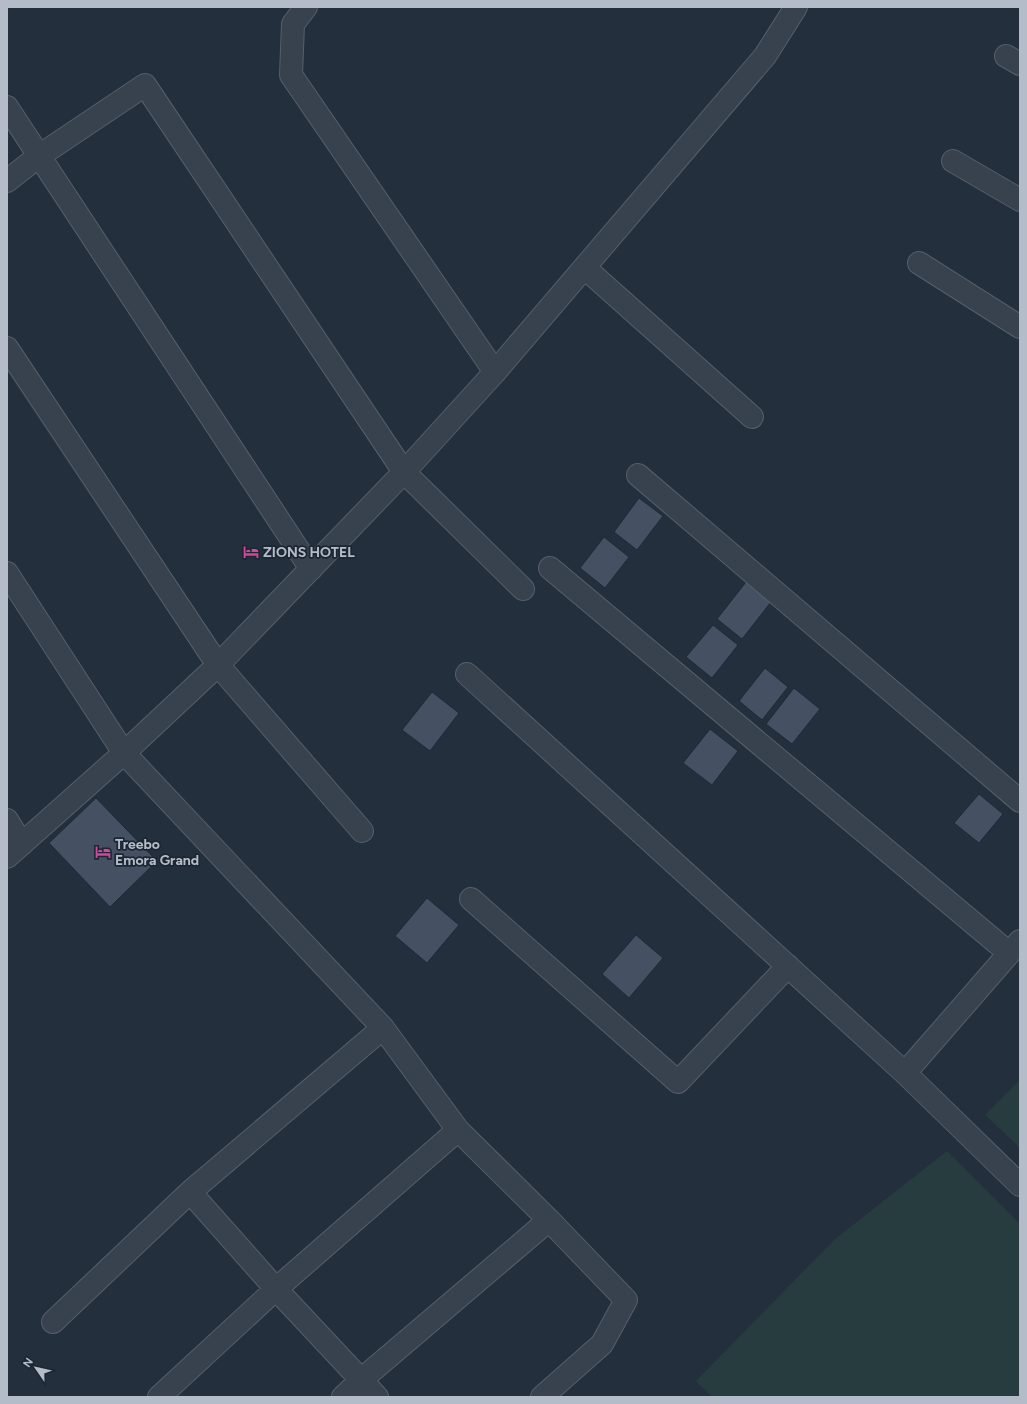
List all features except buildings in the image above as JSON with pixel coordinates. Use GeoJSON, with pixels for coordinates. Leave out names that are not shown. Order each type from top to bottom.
{"type":"FeatureCollection","features":[{"type":"Feature","properties":{"kind":"street"},"geometry":{"type":"LineString","coordinates":[[306,7],[294,24],[291,75],[495,372]]}},
{"type":"Feature","properties":{"kind":"street"},"geometry":{"type":"LineString","coordinates":[[7,820],[14,850],[124,753],[218,665],[404,472],[495,372],[765,56],[796,7]]}},
{"type":"Feature","properties":{"kind":"street"},"geometry":{"type":"LineString","coordinates":[[7,181],[39,156],[145,86],[404,472],[523,589]]}},
{"type":"Feature","properties":{"kind":"street"},"geometry":{"type":"LineString","coordinates":[[7,107],[311,569]]}},
{"type":"Feature","properties":{"kind":"street"},"geometry":{"type":"LineString","coordinates":[[953,161],[1020,200]]}},
{"type":"Feature","properties":{"kind":"street"},"geometry":{"type":"LineString","coordinates":[[919,263],[1020,327]]}},
{"type":"Feature","properties":{"kind":"street"},"geometry":{"type":"LineString","coordinates":[[584,268],[752,417]]}},
{"type":"Feature","properties":{"kind":"street"},"geometry":{"type":"LineString","coordinates":[[7,348],[218,665],[362,831]]}},
{"type":"Feature","properties":{"kind":"street"},"geometry":{"type":"LineString","coordinates":[[638,475],[1020,801]]}},
{"type":"Feature","properties":{"kind":"street"},"geometry":{"type":"LineString","coordinates":[[550,568],[1015,947],[905,1073]]}},
{"type":"Feature","properties":{"kind":"street"},"geometry":{"type":"LineString","coordinates":[[7,573],[124,753],[383,1028],[458,1130],[549,1220],[626,1300],[602,1344],[542,1397]]}},
{"type":"Feature","properties":{"kind":"street"},"geometry":{"type":"LineString","coordinates":[[466,674],[905,1073],[1020,1185]]}},
{"type":"Feature","properties":{"kind":"street"},"geometry":{"type":"LineString","coordinates":[[471,899],[678,1082],[788,966]]}},
{"type":"Feature","properties":{"kind":"street"},"geometry":{"type":"LineString","coordinates":[[53,1322],[190,1192],[383,1028]]}},
{"type":"Feature","properties":{"kind":"street"},"geometry":{"type":"LineString","coordinates":[[159,1397],[276,1289],[458,1130]]}},
{"type":"Feature","properties":{"kind":"street"},"geometry":{"type":"LineString","coordinates":[[190,1192],[276,1289],[377,1397]]}},
{"type":"Feature","properties":{"kind":"street"},"geometry":{"type":"LineString","coordinates":[[343,1397],[549,1220]]}},
{"type":"Feature","properties":{"kind":"green space"},"geometry":{"type":"Polygon","coordinates":[[[1020,1080],[1020,1148],[985,1115],[1020,1080]]]}},
{"type":"Feature","properties":{"kind":"green space"},"geometry":{"type":"Polygon","coordinates":[[[947,1151],[1020,1224],[1020,1397],[712,1397],[696,1381],[835,1239],[947,1151]]]}},
{"type":"Feature","properties":{"kind":"place","name":"ZIONS HOTEL"},"geometry":{"type":"Point","coordinates":[251,552]}},
{"type":"Feature","properties":{"kind":"place","name":"Treebo Emora Grand"},"geometry":{"type":"Point","coordinates":[103,852]}}]}
